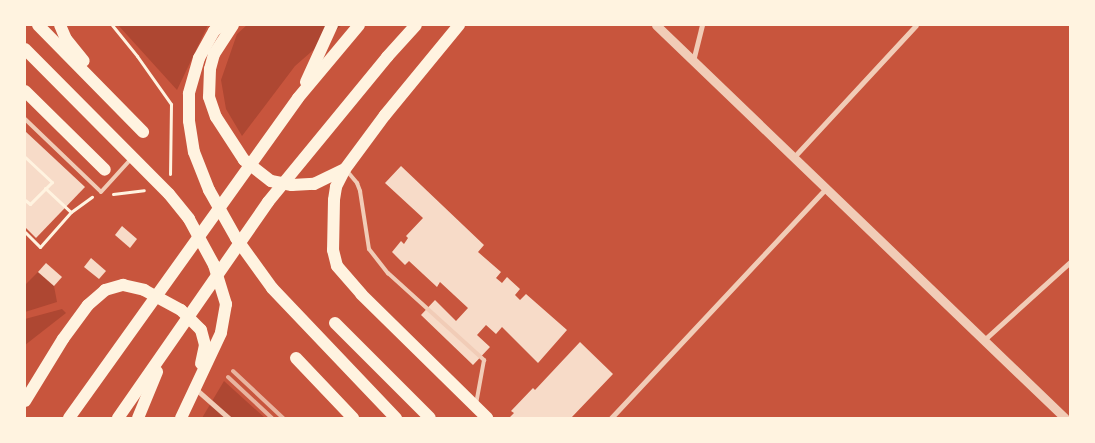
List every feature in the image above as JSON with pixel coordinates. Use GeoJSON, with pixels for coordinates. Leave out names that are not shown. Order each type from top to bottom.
{"type":"FeatureCollection","features":[{"type":"Feature","properties":{"kind":"highway"},"geometry":{"type":"LineString","coordinates":[[38,25],[143,132],[66,39],[60,25]]}},
{"type":"Feature","properties":{"kind":"highway"},"geometry":{"type":"LineString","coordinates":[[222,25],[214,31],[198,58],[189,94],[188,121],[194,152],[209,190],[236,238],[272,288],[396,418]]}},
{"type":"Feature","properties":{"kind":"highway"},"geometry":{"type":"LineString","coordinates":[[233,25],[214,54],[210,68],[209,97],[216,118],[244,160],[272,180],[292,185],[314,184],[345,169]]}},
{"type":"Feature","properties":{"kind":"highway"},"geometry":{"type":"LineString","coordinates":[[298,98],[332,25]]}},
{"type":"Feature","properties":{"kind":"highway"},"geometry":{"type":"LineString","coordinates":[[69,418],[298,98],[359,25]]}},
{"type":"Feature","properties":{"kind":"highway"},"geometry":{"type":"LineString","coordinates":[[118,418],[268,202],[387,57],[416,25]]}},
{"type":"Feature","properties":{"kind":"highway"},"geometry":{"type":"LineString","coordinates":[[459,25],[385,115],[345,169],[336,187],[332,215],[333,250],[337,266],[361,294],[487,418]]}},
{"type":"Feature","properties":{"kind":"highway"},"geometry":{"type":"LineString","coordinates":[[25,49],[170,194],[188,219],[214,265],[226,304],[221,333],[181,418]]}},
{"type":"Feature","properties":{"kind":"highway"},"geometry":{"type":"LineString","coordinates":[[25,91],[104,170]]}},
{"type":"Feature","properties":{"kind":"highway"},"geometry":{"type":"LineString","coordinates":[[25,401],[63,339],[88,305],[104,290],[123,285],[144,290],[182,310],[200,330],[204,345],[195,388]]}},
{"type":"Feature","properties":{"kind":"highway"},"geometry":{"type":"LineString","coordinates":[[335,323],[430,418]]}},
{"type":"Feature","properties":{"kind":"highway"},"geometry":{"type":"LineString","coordinates":[[138,418],[166,348]]}},
{"type":"Feature","properties":{"kind":"highway"},"geometry":{"type":"LineString","coordinates":[[296,358],[353,418]]}},
{"type":"Feature","properties":{"kind":"street"},"geometry":{"type":"LineString","coordinates":[[656,25],[793,159],[1065,418]]}},
{"type":"Feature","properties":{"kind":"street"},"geometry":{"type":"LineString","coordinates":[[693,61],[702,25]]}},
{"type":"Feature","properties":{"kind":"street"},"geometry":{"type":"LineString","coordinates":[[793,159],[916,25]]}},
{"type":"Feature","properties":{"kind":"street"},"geometry":{"type":"LineString","coordinates":[[611,418],[825,189]]}},
{"type":"Feature","properties":{"kind":"street"},"geometry":{"type":"LineString","coordinates":[[984,340],[1070,262]]}},
{"type":"Feature","properties":{"kind":"street"},"geometry":{"type":"LineString","coordinates":[[195,388],[229,418]]}},
{"type":"Feature","properties":{"kind":"lane"},"geometry":{"type":"LineString","coordinates":[[25,119],[101,192],[133,156]]}},
{"type":"Feature","properties":{"kind":"lane"},"geometry":{"type":"LineString","coordinates":[[345,169],[357,183],[360,191],[368,249],[388,273],[484,360],[476,406]]}},
{"type":"Feature","properties":{"kind":"path"},"geometry":{"type":"LineString","coordinates":[[112,25],[171,104],[170,177]]}},
{"type":"Feature","properties":{"kind":"path"},"geometry":{"type":"LineString","coordinates":[[25,157],[52,182],[30,204],[25,200]]}},
{"type":"Feature","properties":{"kind":"path"},"geometry":{"type":"LineString","coordinates":[[45,188],[71,212]]}},
{"type":"Feature","properties":{"kind":"path"},"geometry":{"type":"LineString","coordinates":[[107,195],[150,190]]}},
{"type":"Feature","properties":{"kind":"path"},"geometry":{"type":"LineString","coordinates":[[25,232],[40,247],[71,212],[89,198],[98,196]]}},
{"type":"Feature","properties":{"kind":"shaded area"},"geometry":{"type":"Polygon","coordinates":[[[118,25],[208,25],[177,90],[118,25]]]}},
{"type":"Feature","properties":{"kind":"shaded area"},"geometry":{"type":"Polygon","coordinates":[[[247,25],[342,25],[295,66],[242,136],[226,109],[221,80],[237,34],[247,25]]]}},
{"type":"Feature","properties":{"kind":"shaded area"},"geometry":{"type":"Polygon","coordinates":[[[38,272],[54,286],[57,302],[25,312],[25,285],[38,272]]]}},
{"type":"Feature","properties":{"kind":"shaded area"},"geometry":{"type":"Polygon","coordinates":[[[62,309],[66,313],[25,345],[25,319],[62,309]]]}},
{"type":"Feature","properties":{"kind":"shaded area"},"geometry":{"type":"Polygon","coordinates":[[[224,381],[265,418],[202,418],[224,381]]]}},
{"type":"Feature","properties":{"kind":"building"},"geometry":{"type":"Polygon","coordinates":[[[25,131],[85,187],[36,238],[25,227],[25,131]]]}},
{"type":"Feature","properties":{"kind":"building"},"geometry":{"type":"Polygon","coordinates":[[[401,166],[484,245],[478,252],[501,272],[496,278],[502,283],[507,277],[520,289],[515,295],[520,300],[526,294],[567,330],[538,363],[502,327],[496,334],[486,325],[477,335],[490,347],[473,365],[421,315],[435,300],[456,321],[468,308],[440,282],[437,287],[409,261],[405,265],[392,252],[401,241],[404,244],[408,238],[406,236],[423,218],[385,183],[401,166]]]}},
{"type":"Feature","properties":{"kind":"building"},"geometry":{"type":"Polygon","coordinates":[[[122,226],[137,239],[130,248],[115,235],[122,226]]]}},
{"type":"Feature","properties":{"kind":"building"},"geometry":{"type":"Polygon","coordinates":[[[91,258],[106,271],[99,279],[84,267],[91,258]]]}},
{"type":"Feature","properties":{"kind":"building"},"geometry":{"type":"Polygon","coordinates":[[[46,263],[62,277],[54,286],[38,272],[46,263]]]}},
{"type":"Feature","properties":{"kind":"building"},"geometry":{"type":"Polygon","coordinates":[[[580,342],[613,374],[571,418],[509,418],[514,413],[511,411],[533,388],[535,390],[580,342]]]}},
{"type":"Feature","properties":{"kind":"railway"},"geometry":{"type":"LineString","coordinates":[[233,371],[283,418]]}},
{"type":"Feature","properties":{"kind":"railway"},"geometry":{"type":"LineString","coordinates":[[228,377],[272,418]]}}]}
